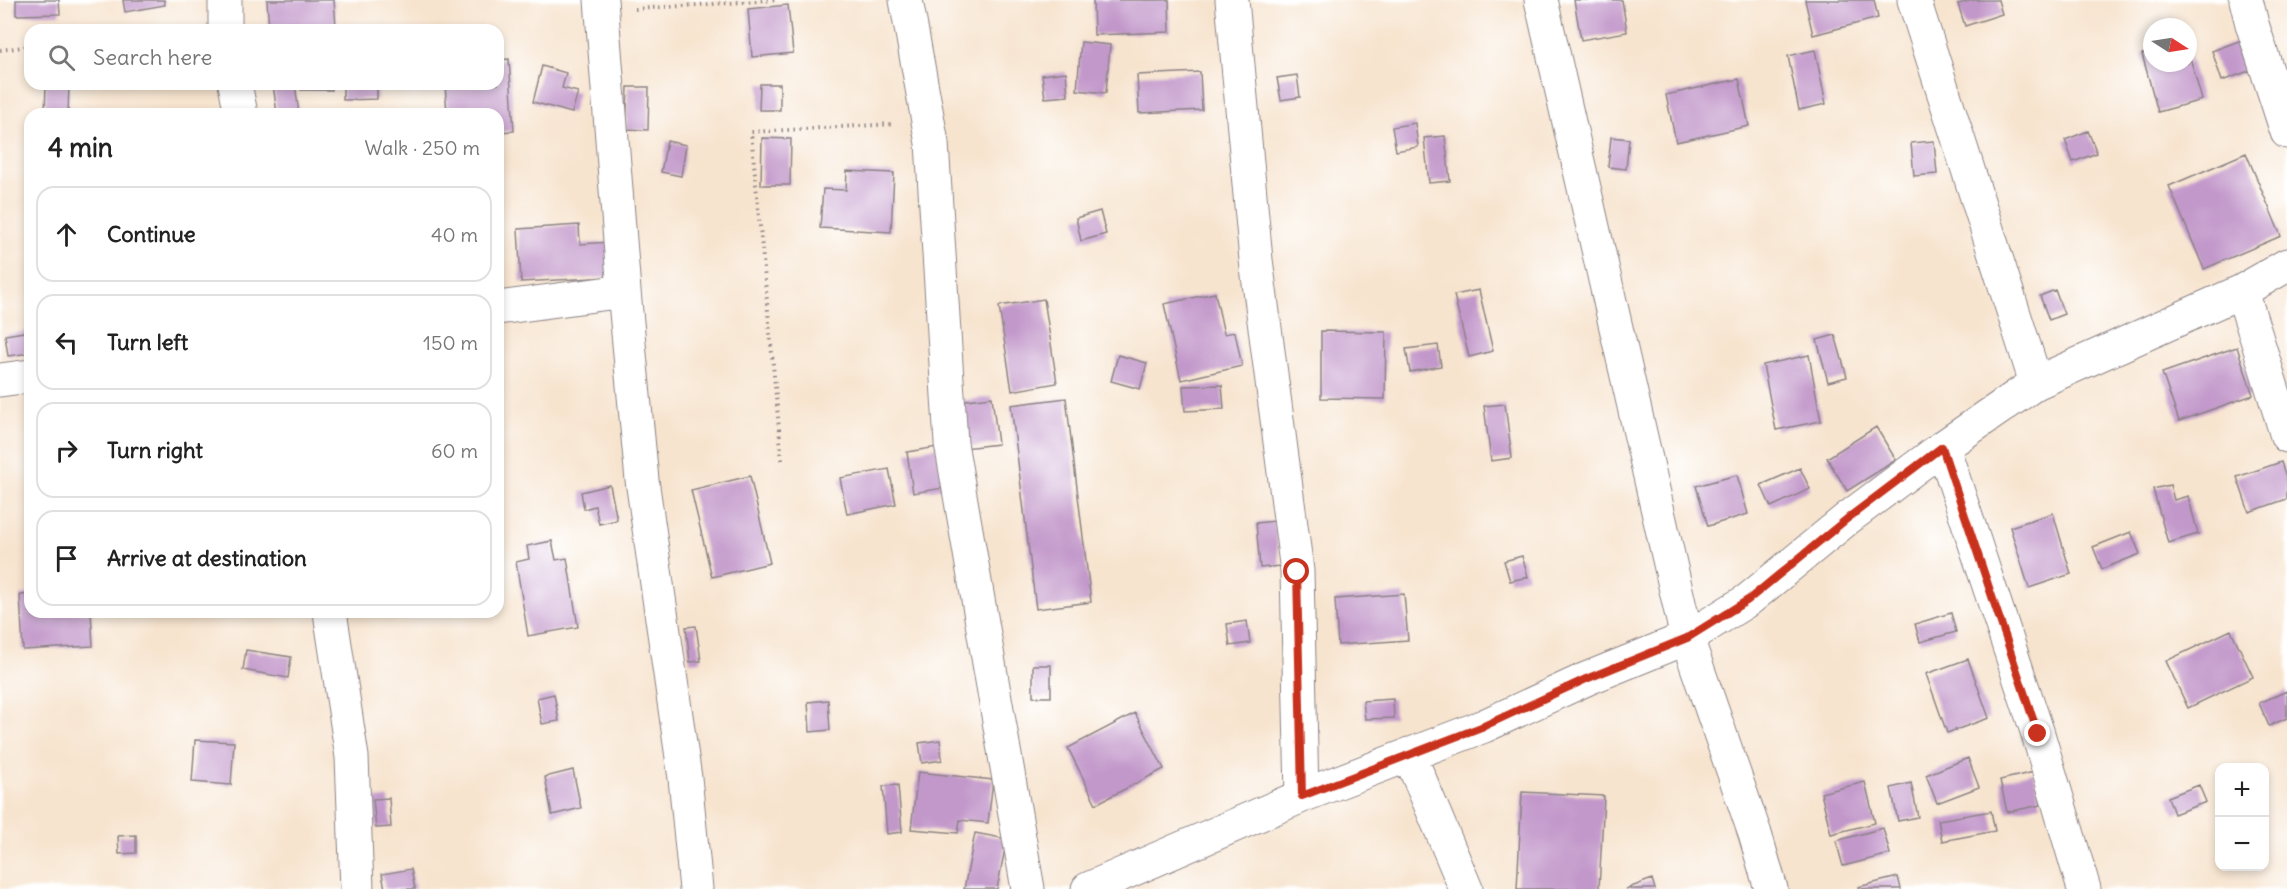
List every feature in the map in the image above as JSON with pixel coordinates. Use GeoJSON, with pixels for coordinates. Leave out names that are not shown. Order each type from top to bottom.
{"type":"FeatureCollection","features":[{"type":"Feature","properties":{"kind":"street"},"geometry":{"type":"LineString","coordinates":[[225,0],[225,24]]}},
{"type":"Feature","properties":{"kind":"street"},"geometry":{"type":"LineString","coordinates":[[906,0],[932,143],[951,444],[1028,889]]}},
{"type":"Feature","properties":{"kind":"street"},"geometry":{"type":"LineString","coordinates":[[1232,0],[1256,260],[1297,572],[1302,796]]}},
{"type":"Feature","properties":{"kind":"street"},"geometry":{"type":"LineString","coordinates":[[1541,0],[1687,638],[1755,834],[1771,889]]}},
{"type":"Feature","properties":{"kind":"street"},"geometry":{"type":"LineString","coordinates":[[1914,0],[2036,383]]}},
{"type":"Feature","properties":{"kind":"street"},"geometry":{"type":"LineString","coordinates":[[2246,0],[2287,132]]}},
{"type":"Feature","properties":{"kind":"street"},"geometry":{"type":"LineString","coordinates":[[601,6],[642,480],[685,778],[696,889]]}},
{"type":"Feature","properties":{"kind":"street"},"geometry":{"type":"LineString","coordinates":[[236,90],[240,108]]}},
{"type":"Feature","properties":{"kind":"street"},"geometry":{"type":"LineString","coordinates":[[1088,889],[1302,796],[1484,726],[1586,679],[1687,638],[1748,600],[1848,518],[1942,447],[2036,383],[2242,291],[2287,265]]}},
{"type":"Feature","properties":{"kind":"street"},"geometry":{"type":"LineString","coordinates":[[504,307],[624,291]]}},
{"type":"Feature","properties":{"kind":"street"},"geometry":{"type":"LineString","coordinates":[[2242,291],[2287,436]]}},
{"type":"Feature","properties":{"kind":"street"},"geometry":{"type":"LineString","coordinates":[[0,380],[24,377]]}},
{"type":"Feature","properties":{"kind":"street"},"geometry":{"type":"LineString","coordinates":[[1942,447],[2038,734],[2084,889]]}},
{"type":"Feature","properties":{"kind":"street"},"geometry":{"type":"LineString","coordinates":[[331,618],[352,757],[357,889]]}},
{"type":"Feature","properties":{"kind":"street"},"geometry":{"type":"LineString","coordinates":[[1409,754],[1466,889]]}},
{"type":"Feature","properties":{"kind":"path"},"geometry":{"type":"LineString","coordinates":[[601,6],[775,0]]}},
{"type":"Feature","properties":{"kind":"path"},"geometry":{"type":"LineString","coordinates":[[0,50],[24,47]]}},
{"type":"Feature","properties":{"kind":"path"},"geometry":{"type":"LineString","coordinates":[[782,460],[751,132],[928,122]]}},
{"type":"Feature","properties":{"kind":"building"},"geometry":{"type":"Polygon","coordinates":[[[16,0],[59,0],[60,14],[16,15],[16,0]]]}},
{"type":"Feature","properties":{"kind":"building"},"geometry":{"type":"Polygon","coordinates":[[[123,0],[164,0],[165,5],[125,12],[123,0]]]}},
{"type":"Feature","properties":{"kind":"building"},"geometry":{"type":"Polygon","coordinates":[[[267,0],[334,0],[336,24],[269,24],[267,0]]]}},
{"type":"Feature","properties":{"kind":"building"},"geometry":{"type":"Polygon","coordinates":[[[1093,0],[1169,0],[1170,32],[1094,35],[1093,0]]]}},
{"type":"Feature","properties":{"kind":"building"},"geometry":{"type":"Polygon","coordinates":[[[1574,0],[1622,0],[1627,32],[1581,40],[1574,0]]]}},
{"type":"Feature","properties":{"kind":"building"},"geometry":{"type":"Polygon","coordinates":[[[1805,0],[1874,0],[1878,18],[1813,35],[1805,0]]]}},
{"type":"Feature","properties":{"kind":"building"},"geometry":{"type":"Polygon","coordinates":[[[1973,0],[1998,0],[2002,14],[1965,26],[1958,4],[1973,0]]]}},
{"type":"Feature","properties":{"kind":"building"},"geometry":{"type":"Polygon","coordinates":[[[788,5],[793,53],[752,57],[748,9],[788,5]]]}},
{"type":"Feature","properties":{"kind":"building"},"geometry":{"type":"Polygon","coordinates":[[[2247,38],[2257,68],[2222,81],[2212,51],[2247,38]]]}},
{"type":"Feature","properties":{"kind":"building"},"geometry":{"type":"Polygon","coordinates":[[[1081,42],[1110,45],[1106,93],[1077,90],[1081,42]]]}},
{"type":"Feature","properties":{"kind":"building"},"geometry":{"type":"Polygon","coordinates":[[[1815,50],[1826,104],[1799,110],[1788,56],[1815,50]]]}},
{"type":"Feature","properties":{"kind":"building"},"geometry":{"type":"Polygon","coordinates":[[[504,59],[509,59],[514,131],[504,132],[504,108],[447,108],[445,90],[504,90],[504,59]]]}},
{"type":"Feature","properties":{"kind":"building"},"geometry":{"type":"Polygon","coordinates":[[[542,66],[566,73],[562,88],[578,92],[572,113],[533,102],[542,66]]]}},
{"type":"Feature","properties":{"kind":"building"},"geometry":{"type":"Polygon","coordinates":[[[1066,72],[1068,96],[1045,98],[1042,75],[1066,72]]]}},
{"type":"Feature","properties":{"kind":"building"},"geometry":{"type":"Polygon","coordinates":[[[1200,72],[1202,110],[1139,113],[1137,75],[1200,72]]]}},
{"type":"Feature","properties":{"kind":"building"},"geometry":{"type":"Polygon","coordinates":[[[2147,72],[2194,72],[2202,100],[2158,112],[2147,72]]]}},
{"type":"Feature","properties":{"kind":"building"},"geometry":{"type":"Polygon","coordinates":[[[1297,75],[1300,97],[1281,100],[1277,78],[1297,75]]]}},
{"type":"Feature","properties":{"kind":"building"},"geometry":{"type":"Polygon","coordinates":[[[1739,79],[1749,126],[1676,142],[1666,95],[1739,79]]]}},
{"type":"Feature","properties":{"kind":"building"},"geometry":{"type":"Polygon","coordinates":[[[760,84],[780,84],[780,110],[759,110],[760,84]]]}},
{"type":"Feature","properties":{"kind":"building"},"geometry":{"type":"Polygon","coordinates":[[[628,87],[649,87],[648,130],[626,129],[628,87]]]}},
{"type":"Feature","properties":{"kind":"building"},"geometry":{"type":"Polygon","coordinates":[[[46,90],[69,90],[68,108],[45,108],[46,90]]]}},
{"type":"Feature","properties":{"kind":"building"},"geometry":{"type":"Polygon","coordinates":[[[274,90],[296,90],[298,108],[276,108],[274,90]]]}},
{"type":"Feature","properties":{"kind":"building"},"geometry":{"type":"Polygon","coordinates":[[[343,90],[377,90],[377,99],[343,100],[343,90]]]}},
{"type":"Feature","properties":{"kind":"building"},"geometry":{"type":"Polygon","coordinates":[[[1415,123],[1418,147],[1396,151],[1392,127],[1415,123]]]}},
{"type":"Feature","properties":{"kind":"building"},"geometry":{"type":"Polygon","coordinates":[[[2088,131],[2097,153],[2073,162],[2065,140],[2088,131]]]}},
{"type":"Feature","properties":{"kind":"building"},"geometry":{"type":"Polygon","coordinates":[[[1445,136],[1450,181],[1429,183],[1424,138],[1445,136]]]}},
{"type":"Feature","properties":{"kind":"building"},"geometry":{"type":"Polygon","coordinates":[[[1611,137],[1629,139],[1626,169],[1608,167],[1611,137]]]}},
{"type":"Feature","properties":{"kind":"building"},"geometry":{"type":"Polygon","coordinates":[[[762,138],[791,139],[790,185],[761,185],[762,138]]]}},
{"type":"Feature","properties":{"kind":"building"},"geometry":{"type":"Polygon","coordinates":[[[667,141],[686,145],[681,176],[661,172],[667,141]]]}},
{"type":"Feature","properties":{"kind":"building"},"geometry":{"type":"Polygon","coordinates":[[[1934,141],[1937,174],[1914,176],[1911,143],[1934,141]]]}},
{"type":"Feature","properties":{"kind":"building"},"geometry":{"type":"Polygon","coordinates":[[[2246,153],[2281,236],[2204,269],[2169,186],[2246,153]]]}},
{"type":"Feature","properties":{"kind":"building"},"geometry":{"type":"Polygon","coordinates":[[[847,171],[894,173],[891,232],[820,228],[823,189],[846,190],[847,171]]]}},
{"type":"Feature","properties":{"kind":"building"},"geometry":{"type":"Polygon","coordinates":[[[1100,211],[1106,234],[1081,241],[1076,218],[1100,211]]]}},
{"type":"Feature","properties":{"kind":"building"},"geometry":{"type":"Polygon","coordinates":[[[579,225],[580,244],[610,242],[612,277],[521,282],[518,229],[579,225]]]}},
{"type":"Feature","properties":{"kind":"building"},"geometry":{"type":"Polygon","coordinates":[[[1479,290],[1493,351],[1469,357],[1454,295],[1479,290]]]}},
{"type":"Feature","properties":{"kind":"building"},"geometry":{"type":"Polygon","coordinates":[[[2055,290],[2064,314],[2049,320],[2040,296],[2055,290]]]}},
{"type":"Feature","properties":{"kind":"building"},"geometry":{"type":"Polygon","coordinates":[[[1215,293],[1224,334],[1235,332],[1242,366],[1181,380],[1164,304],[1215,293]]]}},
{"type":"Feature","properties":{"kind":"building"},"geometry":{"type":"Polygon","coordinates":[[[1044,299],[1057,383],[1012,391],[999,306],[1044,299]]]}},
{"type":"Feature","properties":{"kind":"building"},"geometry":{"type":"Polygon","coordinates":[[[1321,331],[1386,332],[1385,399],[1321,398],[1321,331]]]}},
{"type":"Feature","properties":{"kind":"building"},"geometry":{"type":"Polygon","coordinates":[[[24,332],[24,354],[8,356],[5,335],[24,332]]]}},
{"type":"Feature","properties":{"kind":"building"},"geometry":{"type":"Polygon","coordinates":[[[1835,335],[1847,377],[1828,382],[1817,340],[1835,335]]]}},
{"type":"Feature","properties":{"kind":"building"},"geometry":{"type":"Polygon","coordinates":[[[1438,345],[1441,366],[1410,372],[1406,349],[1438,345]]]}},
{"type":"Feature","properties":{"kind":"building"},"geometry":{"type":"Polygon","coordinates":[[[2237,347],[2253,395],[2179,421],[2162,373],[2237,347]]]}},
{"type":"Feature","properties":{"kind":"building"},"geometry":{"type":"Polygon","coordinates":[[[1118,355],[1147,363],[1140,389],[1111,381],[1118,355]]]}},
{"type":"Feature","properties":{"kind":"building"},"geometry":{"type":"Polygon","coordinates":[[[1809,355],[1821,421],[1776,430],[1763,365],[1809,355]]]}},
{"type":"Feature","properties":{"kind":"building"},"geometry":{"type":"Polygon","coordinates":[[[1222,385],[1224,409],[1185,411],[1183,386],[1222,385]]]}},
{"type":"Feature","properties":{"kind":"building"},"geometry":{"type":"Polygon","coordinates":[[[992,397],[998,444],[964,448],[958,401],[992,397]]]}},
{"type":"Feature","properties":{"kind":"building"},"geometry":{"type":"Polygon","coordinates":[[[1066,398],[1091,602],[1036,609],[1011,405],[1066,398]]]}},
{"type":"Feature","properties":{"kind":"building"},"geometry":{"type":"Polygon","coordinates":[[[1505,404],[1512,458],[1491,461],[1484,406],[1505,404]]]}},
{"type":"Feature","properties":{"kind":"building"},"geometry":{"type":"Polygon","coordinates":[[[1876,427],[1896,460],[1847,491],[1827,458],[1876,427]]]}},
{"type":"Feature","properties":{"kind":"building"},"geometry":{"type":"Polygon","coordinates":[[[937,447],[944,488],[913,493],[907,452],[937,447]]]}},
{"type":"Feature","properties":{"kind":"building"},"geometry":{"type":"Polygon","coordinates":[[[2281,462],[2287,480],[2287,499],[2249,512],[2237,477],[2281,462]]]}},
{"type":"Feature","properties":{"kind":"building"},"geometry":{"type":"Polygon","coordinates":[[[1800,468],[1810,489],[1771,507],[1761,485],[1800,468]]]}},
{"type":"Feature","properties":{"kind":"building"},"geometry":{"type":"Polygon","coordinates":[[[889,469],[896,504],[847,514],[840,478],[889,469]]]}},
{"type":"Feature","properties":{"kind":"building"},"geometry":{"type":"Polygon","coordinates":[[[1737,475],[1748,514],[1708,526],[1696,486],[1737,475]]]}},
{"type":"Feature","properties":{"kind":"building"},"geometry":{"type":"Polygon","coordinates":[[[750,476],[770,563],[712,577],[691,490],[750,476]]]}},
{"type":"Feature","properties":{"kind":"building"},"geometry":{"type":"Polygon","coordinates":[[[610,485],[617,520],[599,524],[595,506],[584,509],[581,492],[610,485]]]}},
{"type":"Feature","properties":{"kind":"building"},"geometry":{"type":"Polygon","coordinates":[[[2170,485],[2174,500],[2188,496],[2198,534],[2168,543],[2153,489],[2170,485]]]}},
{"type":"Feature","properties":{"kind":"building"},"geometry":{"type":"Polygon","coordinates":[[[2053,513],[2071,574],[2029,588],[2010,527],[2053,513]]]}},
{"type":"Feature","properties":{"kind":"building"},"geometry":{"type":"Polygon","coordinates":[[[1275,521],[1280,566],[1260,568],[1256,523],[1275,521]]]}},
{"type":"Feature","properties":{"kind":"building"},"geometry":{"type":"Polygon","coordinates":[[[2131,532],[2140,554],[2102,569],[2093,547],[2131,532]]]}},
{"type":"Feature","properties":{"kind":"building"},"geometry":{"type":"Polygon","coordinates":[[[552,541],[556,560],[567,558],[578,627],[528,636],[516,562],[529,559],[527,546],[552,541]]]}},
{"type":"Feature","properties":{"kind":"building"},"geometry":{"type":"Polygon","coordinates":[[[1522,556],[1528,577],[1510,581],[1504,561],[1522,556]]]}},
{"type":"Feature","properties":{"kind":"building"},"geometry":{"type":"Polygon","coordinates":[[[1404,594],[1408,640],[1338,645],[1335,599],[1404,594]]]}},
{"type":"Feature","properties":{"kind":"building"},"geometry":{"type":"Polygon","coordinates":[[[20,595],[24,595],[24,618],[91,618],[93,646],[23,650],[20,595]]]}},
{"type":"Feature","properties":{"kind":"building"},"geometry":{"type":"Polygon","coordinates":[[[1951,613],[1956,632],[1920,642],[1915,624],[1951,613]]]}},
{"type":"Feature","properties":{"kind":"building"},"geometry":{"type":"Polygon","coordinates":[[[1247,621],[1250,643],[1230,646],[1227,624],[1247,621]]]}},
{"type":"Feature","properties":{"kind":"building"},"geometry":{"type":"Polygon","coordinates":[[[696,626],[701,661],[690,662],[686,627],[696,626]]]}},
{"type":"Feature","properties":{"kind":"building"},"geometry":{"type":"Polygon","coordinates":[[[2231,630],[2253,677],[2188,708],[2166,661],[2231,630]]]}},
{"type":"Feature","properties":{"kind":"building"},"geometry":{"type":"Polygon","coordinates":[[[246,650],[291,657],[288,678],[243,670],[246,650]]]}},
{"type":"Feature","properties":{"kind":"building"},"geometry":{"type":"Polygon","coordinates":[[[1968,659],[1989,718],[1947,733],[1926,674],[1968,659]]]}},
{"type":"Feature","properties":{"kind":"building"},"geometry":{"type":"Polygon","coordinates":[[[1033,665],[1051,665],[1051,697],[1033,697],[1033,665]]]}},
{"type":"Feature","properties":{"kind":"building"},"geometry":{"type":"Polygon","coordinates":[[[2287,691],[2287,718],[2269,726],[2259,703],[2287,691]]]}},
{"type":"Feature","properties":{"kind":"building"},"geometry":{"type":"Polygon","coordinates":[[[554,694],[559,721],[542,724],[537,698],[554,694]]]}},
{"type":"Feature","properties":{"kind":"building"},"geometry":{"type":"Polygon","coordinates":[[[1393,699],[1394,718],[1365,719],[1363,701],[1393,699]]]}},
{"type":"Feature","properties":{"kind":"building"},"geometry":{"type":"Polygon","coordinates":[[[828,700],[830,730],[810,732],[808,702],[828,700]]]}},
{"type":"Feature","properties":{"kind":"building"},"geometry":{"type":"Polygon","coordinates":[[[1135,713],[1164,769],[1096,804],[1068,748],[1135,713]]]}},
{"type":"Feature","properties":{"kind":"building"},"geometry":{"type":"Polygon","coordinates":[[[195,740],[234,742],[231,785],[192,782],[195,740]]]}},
{"type":"Feature","properties":{"kind":"building"},"geometry":{"type":"Polygon","coordinates":[[[940,740],[942,760],[922,763],[919,743],[940,740]]]}},
{"type":"Feature","properties":{"kind":"building"},"geometry":{"type":"Polygon","coordinates":[[[1968,758],[1979,787],[1937,803],[1926,775],[1968,758]]]}},
{"type":"Feature","properties":{"kind":"building"},"geometry":{"type":"Polygon","coordinates":[[[573,770],[581,808],[552,815],[545,777],[573,770]]]}},
{"type":"Feature","properties":{"kind":"building"},"geometry":{"type":"Polygon","coordinates":[[[918,772],[993,780],[988,823],[960,820],[958,833],[911,829],[918,772]]]}},
{"type":"Feature","properties":{"kind":"building"},"geometry":{"type":"Polygon","coordinates":[[[2034,772],[2041,805],[2007,812],[2000,780],[2034,772]]]}},
{"type":"Feature","properties":{"kind":"building"},"geometry":{"type":"Polygon","coordinates":[[[1865,782],[1875,823],[1831,834],[1821,793],[1865,782]]]}},
{"type":"Feature","properties":{"kind":"building"},"geometry":{"type":"Polygon","coordinates":[[[1911,783],[1918,817],[1898,821],[1891,788],[1911,783]]]}},
{"type":"Feature","properties":{"kind":"building"},"geometry":{"type":"Polygon","coordinates":[[[898,785],[902,832],[887,834],[883,786],[898,785]]]}},
{"type":"Feature","properties":{"kind":"building"},"geometry":{"type":"Polygon","coordinates":[[[2199,785],[2206,802],[2174,814],[2168,797],[2199,785]]]}},
{"type":"Feature","properties":{"kind":"building"},"geometry":{"type":"Polygon","coordinates":[[[1522,792],[1604,796],[1599,889],[1517,889],[1522,792]]]}},
{"type":"Feature","properties":{"kind":"building"},"geometry":{"type":"Polygon","coordinates":[[[389,798],[391,827],[376,828],[373,799],[389,798]]]}},
{"type":"Feature","properties":{"kind":"building"},"geometry":{"type":"Polygon","coordinates":[[[1991,811],[1995,831],[1942,841],[1938,820],[1991,811]]]}},
{"type":"Feature","properties":{"kind":"building"},"geometry":{"type":"Polygon","coordinates":[[[1883,828],[1890,854],[1843,866],[1836,841],[1883,828]]]}},
{"type":"Feature","properties":{"kind":"building"},"geometry":{"type":"Polygon","coordinates":[[[975,833],[1007,839],[997,889],[964,889],[975,833]]]}},
{"type":"Feature","properties":{"kind":"building"},"geometry":{"type":"Polygon","coordinates":[[[136,835],[136,853],[119,854],[118,836],[136,835]]]}},
{"type":"Feature","properties":{"kind":"building"},"geometry":{"type":"Polygon","coordinates":[[[411,869],[415,889],[385,889],[382,874],[411,869]]]}},
{"type":"Feature","properties":{"kind":"building"},"geometry":{"type":"Polygon","coordinates":[[[1898,877],[1901,889],[1859,889],[1858,887],[1898,877]]]}},
{"type":"Feature","properties":{"kind":"building"},"geometry":{"type":"Polygon","coordinates":[[[1652,879],[1655,889],[1626,889],[1652,879]]]}},
{"type":"Feature","properties":{"kind":"route"},"geometry":{"type":"LineString","coordinates":[[1297,572],[1302,796],[1484,726],[1586,679],[1687,638],[1748,600],[1848,518],[1942,447],[2038,734]]}}]}
